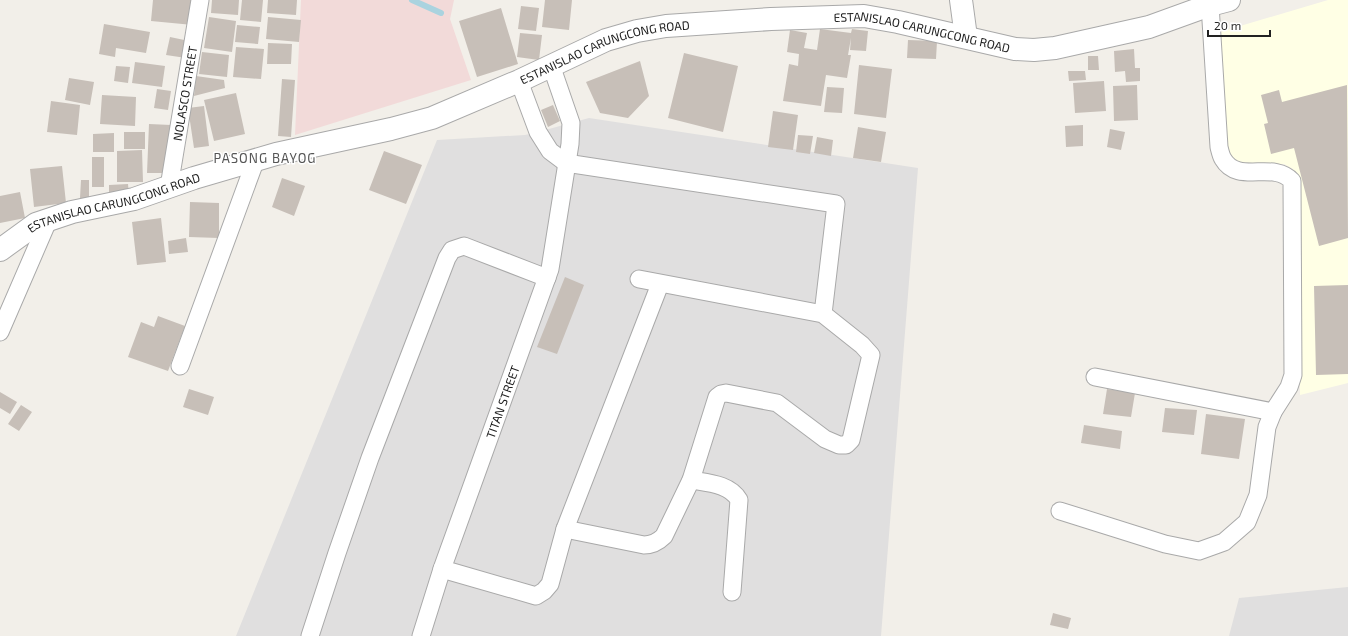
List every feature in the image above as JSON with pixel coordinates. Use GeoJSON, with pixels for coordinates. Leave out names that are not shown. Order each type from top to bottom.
{"type":"FeatureCollection","features":[{"type":"Feature","properties":{"kind":"street","name":"NOLASCO STREET"},"geometry":{"type":"LineString","coordinates":[[169,187],[200,0]]}},
{"type":"Feature","properties":{"kind":"street"},"geometry":{"type":"LineString","coordinates":[[961,0],[966,37]]}},
{"type":"Feature","properties":{"kind":"street","name":"ESTANISLAO CARUNGCONG ROAD"},"geometry":{"type":"LineString","coordinates":[[0,250],[36,224],[72,212],[134,199],[276,154],[391,129],[432,118],[519,81],[606,40],[637,31],[666,26],[771,19],[864,16],[898,22],[1015,49],[1034,50],[1055,48],[1149,28],[1219,3]]}},
{"type":"Feature","properties":{"kind":"street"},"geometry":{"type":"LineString","coordinates":[[1060,511],[1165,544],[1199,552],[1224,542],[1247,522],[1258,495],[1267,427],[1273,412],[1290,387],[1293,375],[1292,181],[1288,177],[1278,172],[1239,172],[1230,167],[1223,160],[1219,147],[1219,3]]}},
{"type":"Feature","properties":{"kind":"street","name":"TITAN STREET"},"geometry":{"type":"LineString","coordinates":[[421,636],[442,569],[550,269],[570,144],[571,123],[551,65]]}},
{"type":"Feature","properties":{"kind":"street"},"geometry":{"type":"LineString","coordinates":[[519,81],[538,132],[550,151],[566,163],[836,204],[823,314]]}},
{"type":"Feature","properties":{"kind":"street"},"geometry":{"type":"LineString","coordinates":[[180,366],[256,160]]}},
{"type":"Feature","properties":{"kind":"street"},"geometry":{"type":"LineString","coordinates":[[0,332],[48,221]]}},
{"type":"Feature","properties":{"kind":"street"},"geometry":{"type":"LineString","coordinates":[[310,636],[370,458],[447,258],[452,250],[464,246],[546,278]]}},
{"type":"Feature","properties":{"kind":"street"},"geometry":{"type":"LineString","coordinates":[[565,529],[623,542],[644,545],[650,545],[660,541],[664,536],[691,480],[717,397],[721,394],[726,393],[777,403],[825,439],[839,445],[846,445],[851,440],[870,355],[862,345],[823,314],[639,279]]}},
{"type":"Feature","properties":{"kind":"street"},"geometry":{"type":"LineString","coordinates":[[442,569],[536,596],[544,591],[550,584],[565,529],[660,284]]}},
{"type":"Feature","properties":{"kind":"street"},"geometry":{"type":"LineString","coordinates":[[1095,377],[1273,412]]}},
{"type":"Feature","properties":{"kind":"street"},"geometry":{"type":"LineString","coordinates":[[691,480],[711,483],[728,489],[735,492],[738,500],[732,592]]}},
{"type":"Feature","properties":{"kind":"shaded area"},"geometry":{"type":"Polygon","coordinates":[[[301,0],[454,0],[450,19],[471,80],[295,135],[301,0]]]}},
{"type":"Feature","properties":{"kind":"shaded area"},"geometry":{"type":"Polygon","coordinates":[[[1328,0],[1348,0],[1348,383],[1300,395],[1298,181],[1293,169],[1284,164],[1236,164],[1227,156],[1220,32],[1328,0]]]}},
{"type":"Feature","properties":{"kind":"shaded area"},"geometry":{"type":"Polygon","coordinates":[[[589,118],[918,168],[881,636],[236,636],[437,140],[525,135],[589,118]]]}},
{"type":"Feature","properties":{"kind":"shaded area"},"geometry":{"type":"Polygon","coordinates":[[[1348,587],[1348,636],[1229,636],[1239,598],[1348,587]]]}},
{"type":"Feature","properties":{"kind":"building"},"geometry":{"type":"Polygon","coordinates":[[[153,0],[196,0],[193,25],[151,21],[153,0]]]}},
{"type":"Feature","properties":{"kind":"building"},"geometry":{"type":"Polygon","coordinates":[[[212,0],[239,0],[238,15],[211,13],[212,0]]]}},
{"type":"Feature","properties":{"kind":"building"},"geometry":{"type":"Polygon","coordinates":[[[242,0],[263,0],[261,22],[240,20],[242,0]]]}},
{"type":"Feature","properties":{"kind":"building"},"geometry":{"type":"Polygon","coordinates":[[[268,0],[297,0],[296,15],[267,13],[268,0]]]}},
{"type":"Feature","properties":{"kind":"building"},"geometry":{"type":"Polygon","coordinates":[[[545,0],[572,0],[569,30],[542,27],[545,0]]]}},
{"type":"Feature","properties":{"kind":"building"},"geometry":{"type":"Polygon","coordinates":[[[521,6],[539,8],[536,31],[518,29],[521,6]]]}},
{"type":"Feature","properties":{"kind":"building"},"geometry":{"type":"Polygon","coordinates":[[[501,8],[518,64],[477,77],[459,21],[501,8]]]}},
{"type":"Feature","properties":{"kind":"building"},"geometry":{"type":"Polygon","coordinates":[[[209,17],[236,21],[232,52],[204,48],[209,17]]]}},
{"type":"Feature","properties":{"kind":"building"},"geometry":{"type":"Polygon","coordinates":[[[268,17],[301,20],[299,42],[266,39],[268,17]]]}},
{"type":"Feature","properties":{"kind":"building"},"geometry":{"type":"Polygon","coordinates":[[[104,24],[150,32],[146,53],[116,48],[115,57],[99,54],[104,24]]]}},
{"type":"Feature","properties":{"kind":"building"},"geometry":{"type":"Polygon","coordinates":[[[237,25],[260,27],[258,44],[235,42],[237,25]]]}},
{"type":"Feature","properties":{"kind":"building"},"geometry":{"type":"Polygon","coordinates":[[[820,29],[851,33],[852,29],[868,31],[866,51],[850,50],[851,38],[848,55],[851,55],[847,78],[826,75],[821,106],[783,101],[789,64],[798,66],[799,54],[787,52],[790,30],[807,33],[804,48],[817,50],[820,29]]]}},
{"type":"Feature","properties":{"kind":"building"},"geometry":{"type":"Polygon","coordinates":[[[520,33],[542,35],[539,60],[517,57],[520,33]]]}},
{"type":"Feature","properties":{"kind":"building"},"geometry":{"type":"Polygon","coordinates":[[[170,37],[189,41],[186,58],[166,55],[170,37]]]}},
{"type":"Feature","properties":{"kind":"building"},"geometry":{"type":"Polygon","coordinates":[[[908,40],[937,41],[936,59],[907,58],[908,40]]]}},
{"type":"Feature","properties":{"kind":"building"},"geometry":{"type":"Polygon","coordinates":[[[268,43],[292,44],[291,64],[267,64],[268,43]]]}},
{"type":"Feature","properties":{"kind":"building"},"geometry":{"type":"Polygon","coordinates":[[[236,47],[264,49],[261,79],[233,77],[236,47]]]}},
{"type":"Feature","properties":{"kind":"building"},"geometry":{"type":"Polygon","coordinates":[[[1134,49],[1135,68],[1140,68],[1140,81],[1126,82],[1125,71],[1115,72],[1114,51],[1134,49]]]}},
{"type":"Feature","properties":{"kind":"building"},"geometry":{"type":"Polygon","coordinates":[[[202,52],[229,55],[227,77],[199,74],[202,52]]]}},
{"type":"Feature","properties":{"kind":"building"},"geometry":{"type":"Polygon","coordinates":[[[684,53],[738,66],[723,132],[668,118],[684,53]]]}},
{"type":"Feature","properties":{"kind":"building"},"geometry":{"type":"Polygon","coordinates":[[[1088,56],[1098,56],[1099,70],[1088,70],[1088,56]]]}},
{"type":"Feature","properties":{"kind":"building"},"geometry":{"type":"Polygon","coordinates":[[[640,61],[649,96],[628,118],[600,113],[586,82],[640,61]]]}},
{"type":"Feature","properties":{"kind":"building"},"geometry":{"type":"Polygon","coordinates":[[[135,62],[165,66],[162,87],[132,83],[135,62]]]}},
{"type":"Feature","properties":{"kind":"building"},"geometry":{"type":"Polygon","coordinates":[[[859,65],[892,69],[886,118],[854,114],[859,65]]]}},
{"type":"Feature","properties":{"kind":"building"},"geometry":{"type":"Polygon","coordinates":[[[116,66],[130,67],[128,83],[114,81],[116,66]]]}},
{"type":"Feature","properties":{"kind":"building"},"geometry":{"type":"Polygon","coordinates":[[[1068,71],[1085,71],[1086,80],[1069,81],[1068,71]]]}},
{"type":"Feature","properties":{"kind":"building"},"geometry":{"type":"Polygon","coordinates":[[[196,76],[224,80],[225,88],[194,96],[196,76]]]}},
{"type":"Feature","properties":{"kind":"building"},"geometry":{"type":"Polygon","coordinates":[[[69,78],[94,82],[90,105],[65,100],[69,78]]]}},
{"type":"Feature","properties":{"kind":"building"},"geometry":{"type":"Polygon","coordinates":[[[282,79],[295,80],[291,137],[278,136],[282,79]]]}},
{"type":"Feature","properties":{"kind":"building"},"geometry":{"type":"Polygon","coordinates":[[[1104,81],[1106,111],[1075,113],[1073,83],[1104,81]]]}},
{"type":"Feature","properties":{"kind":"building"},"geometry":{"type":"Polygon","coordinates":[[[1137,85],[1138,120],[1114,121],[1113,86],[1137,85]]]}},
{"type":"Feature","properties":{"kind":"building"},"geometry":{"type":"Polygon","coordinates":[[[1347,85],[1348,238],[1319,246],[1294,148],[1271,154],[1264,124],[1268,123],[1261,95],[1279,90],[1282,102],[1347,85]]]}},
{"type":"Feature","properties":{"kind":"building"},"geometry":{"type":"Polygon","coordinates":[[[827,87],[844,88],[842,113],[824,112],[827,87]]]}},
{"type":"Feature","properties":{"kind":"building"},"geometry":{"type":"Polygon","coordinates":[[[157,89],[171,91],[168,110],[154,108],[157,89]]]}},
{"type":"Feature","properties":{"kind":"building"},"geometry":{"type":"Polygon","coordinates":[[[236,93],[245,134],[214,141],[204,100],[236,93]]]}},
{"type":"Feature","properties":{"kind":"building"},"geometry":{"type":"Polygon","coordinates":[[[102,95],[136,97],[135,126],[100,124],[102,95]]]}},
{"type":"Feature","properties":{"kind":"building"},"geometry":{"type":"Polygon","coordinates":[[[51,101],[80,105],[77,135],[47,132],[51,101]]]}},
{"type":"Feature","properties":{"kind":"building"},"geometry":{"type":"Polygon","coordinates":[[[553,105],[560,121],[548,127],[541,110],[553,105]]]}},
{"type":"Feature","properties":{"kind":"building"},"geometry":{"type":"Polygon","coordinates":[[[204,106],[209,146],[194,148],[188,108],[204,106]]]}},
{"type":"Feature","properties":{"kind":"building"},"geometry":{"type":"Polygon","coordinates":[[[773,111],[798,115],[793,150],[768,147],[773,111]]]}},
{"type":"Feature","properties":{"kind":"building"},"geometry":{"type":"Polygon","coordinates":[[[149,124],[171,125],[169,173],[147,173],[149,124]]]}},
{"type":"Feature","properties":{"kind":"building"},"geometry":{"type":"Polygon","coordinates":[[[1083,125],[1083,146],[1066,147],[1065,126],[1083,125]]]}},
{"type":"Feature","properties":{"kind":"building"},"geometry":{"type":"Polygon","coordinates":[[[858,127],[886,132],[881,162],[853,158],[858,127]]]}},
{"type":"Feature","properties":{"kind":"building"},"geometry":{"type":"Polygon","coordinates":[[[1110,129],[1125,132],[1121,150],[1107,147],[1110,129]]]}},
{"type":"Feature","properties":{"kind":"building"},"geometry":{"type":"Polygon","coordinates":[[[124,132],[145,132],[145,149],[124,149],[124,132]]]}},
{"type":"Feature","properties":{"kind":"building"},"geometry":{"type":"Polygon","coordinates":[[[114,133],[114,152],[93,152],[93,134],[114,133]]]}},
{"type":"Feature","properties":{"kind":"building"},"geometry":{"type":"Polygon","coordinates":[[[798,135],[813,136],[810,154],[796,152],[798,135]]]}},
{"type":"Feature","properties":{"kind":"building"},"geometry":{"type":"Polygon","coordinates":[[[817,137],[833,140],[831,156],[814,153],[817,137]]]}},
{"type":"Feature","properties":{"kind":"building"},"geometry":{"type":"Polygon","coordinates":[[[142,150],[143,182],[117,182],[117,151],[142,150]]]}},
{"type":"Feature","properties":{"kind":"building"},"geometry":{"type":"Polygon","coordinates":[[[384,151],[422,165],[406,204],[369,190],[384,151]]]}},
{"type":"Feature","properties":{"kind":"building"},"geometry":{"type":"Polygon","coordinates":[[[92,157],[104,157],[104,187],[92,187],[92,157]]]}},
{"type":"Feature","properties":{"kind":"building"},"geometry":{"type":"Polygon","coordinates":[[[62,166],[66,203],[34,207],[30,169],[62,166]]]}},
{"type":"Feature","properties":{"kind":"building"},"geometry":{"type":"Polygon","coordinates":[[[282,178],[305,186],[294,216],[272,207],[282,178]]]}},
{"type":"Feature","properties":{"kind":"building"},"geometry":{"type":"Polygon","coordinates":[[[81,180],[89,180],[89,198],[80,198],[81,180]]]}},
{"type":"Feature","properties":{"kind":"building"},"geometry":{"type":"Polygon","coordinates":[[[128,184],[129,195],[109,196],[109,185],[128,184]]]}},
{"type":"Feature","properties":{"kind":"building"},"geometry":{"type":"Polygon","coordinates":[[[20,192],[25,218],[0,223],[0,196],[20,192]]]}},
{"type":"Feature","properties":{"kind":"building"},"geometry":{"type":"Polygon","coordinates":[[[190,202],[219,203],[219,238],[189,237],[190,202]]]}},
{"type":"Feature","properties":{"kind":"building"},"geometry":{"type":"Polygon","coordinates":[[[161,218],[166,262],[137,265],[132,222],[161,218]]]}},
{"type":"Feature","properties":{"kind":"building"},"geometry":{"type":"Polygon","coordinates":[[[186,238],[188,252],[169,254],[168,241],[186,238]]]}},
{"type":"Feature","properties":{"kind":"building"},"geometry":{"type":"Polygon","coordinates":[[[565,277],[584,285],[557,354],[537,347],[565,277]]]}},
{"type":"Feature","properties":{"kind":"building"},"geometry":{"type":"Polygon","coordinates":[[[1348,285],[1348,374],[1316,375],[1314,286],[1348,285]]]}},
{"type":"Feature","properties":{"kind":"building"},"geometry":{"type":"Polygon","coordinates":[[[158,316],[185,326],[168,371],[128,357],[141,322],[154,327],[158,316]]]}},
{"type":"Feature","properties":{"kind":"building"},"geometry":{"type":"Polygon","coordinates":[[[189,389],[214,397],[208,415],[183,407],[189,389]]]}},
{"type":"Feature","properties":{"kind":"building"},"geometry":{"type":"Polygon","coordinates":[[[1107,389],[1135,393],[1131,417],[1103,414],[1107,389]]]}},
{"type":"Feature","properties":{"kind":"building"},"geometry":{"type":"Polygon","coordinates":[[[0,392],[17,402],[10,414],[0,408],[0,392]]]}},
{"type":"Feature","properties":{"kind":"building"},"geometry":{"type":"Polygon","coordinates":[[[21,405],[32,412],[19,431],[8,424],[21,405]]]}},
{"type":"Feature","properties":{"kind":"building"},"geometry":{"type":"Polygon","coordinates":[[[1165,408],[1197,410],[1194,435],[1162,432],[1165,408]]]}},
{"type":"Feature","properties":{"kind":"building"},"geometry":{"type":"Polygon","coordinates":[[[1206,414],[1245,419],[1239,459],[1201,454],[1206,414]]]}},
{"type":"Feature","properties":{"kind":"building"},"geometry":{"type":"Polygon","coordinates":[[[1084,425],[1122,431],[1120,449],[1081,443],[1084,425]]]}},
{"type":"Feature","properties":{"kind":"building"},"geometry":{"type":"Polygon","coordinates":[[[1053,613],[1071,618],[1068,629],[1050,625],[1053,613]]]}},
{"type":"Feature","properties":{"kind":"waterway"},"geometry":{"type":"LineString","coordinates":[[412,0],[441,13]]}},
{"type":"Feature","properties":{"kind":"district","name":"PASONG BAYOG"},"geometry":{"type":"Point","coordinates":[265,158]}}]}
